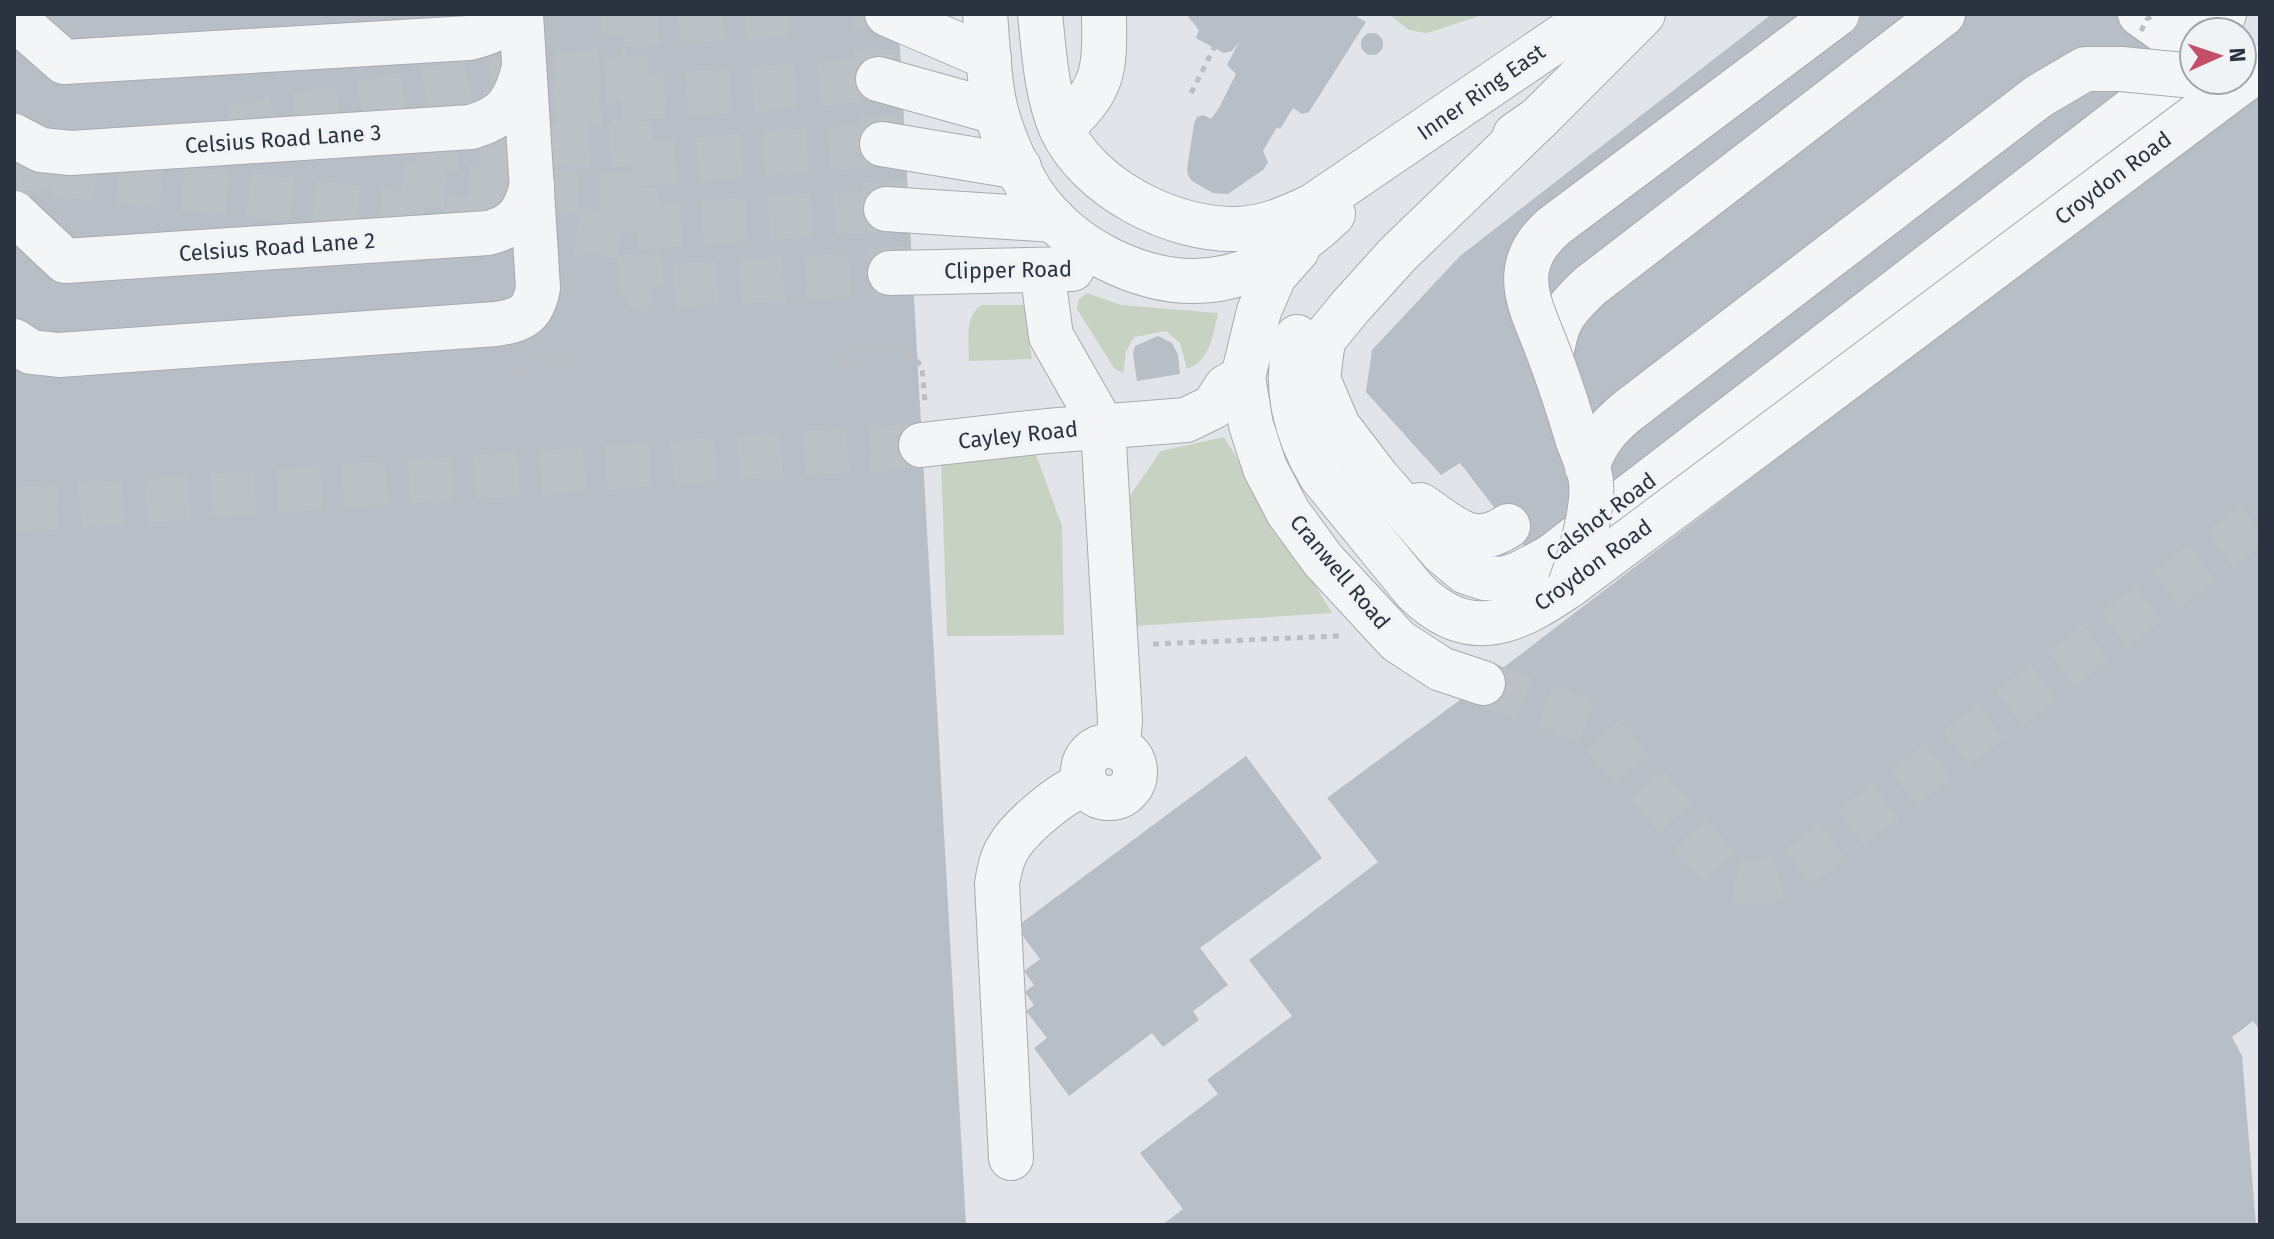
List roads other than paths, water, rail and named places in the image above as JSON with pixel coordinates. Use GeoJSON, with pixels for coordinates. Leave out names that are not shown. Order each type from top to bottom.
{"type":"FeatureCollection","features":[{"type":"Feature","properties":{"kind":"street"},"geometry":{"type":"LineString","coordinates":[[14,18],[64,62],[469,38],[489,33],[504,23],[509,14]]}},
{"type":"Feature","properties":{"kind":"street"},"geometry":{"type":"LineString","coordinates":[[14,341],[31,352],[59,355],[513,321],[527,314],[535,302],[538,288],[521,14]]}},
{"type":"Feature","properties":{"kind":"street"},"geometry":{"type":"LineString","coordinates":[[887,14],[985,26],[996,112],[1033,195],[1054,220],[1081,244],[1127,268],[1164,279],[1205,282],[1248,272],[1271,262],[1306,240],[1407,144]]}},
{"type":"Feature","properties":{"kind":"street"},"geometry":{"type":"LineString","coordinates":[[1040,14],[1050,90],[1061,128],[1081,159],[1104,182],[1132,200],[1203,226],[1239,229],[1277,223],[1313,206],[1407,144]]}},
{"type":"Feature","properties":{"kind":"street"},"geometry":{"type":"LineString","coordinates":[[1061,128],[1081,110],[1097,88],[1105,60],[1104,14]]}},
{"type":"Feature","properties":{"kind":"street","name":"Inner Ring East"},"geometry":{"type":"LineString","coordinates":[[1407,144],[1595,14]]}},
{"type":"Feature","properties":{"kind":"street","name":"Croydon Road"},"geometry":{"type":"LineString","coordinates":[[1643,14],[1538,119],[1420,205],[1371,246],[1325,290],[1306,315],[1295,340],[1290,379],[1296,421],[1309,456],[1321,476],[1415,591],[1430,606],[1462,622],[1501,621],[1532,610],[1570,585],[2221,96]]}},
{"type":"Feature","properties":{"kind":"street"},"geometry":{"type":"LineString","coordinates":[[1570,585],[1578,565],[1591,482],[1551,359],[1527,302],[1525,284],[1531,252],[1542,236],[1837,14]]}},
{"type":"Feature","properties":{"kind":"street"},"geometry":{"type":"LineString","coordinates":[[1551,359],[1558,321],[1569,305],[1590,286],[1943,14]]}},
{"type":"Feature","properties":{"kind":"street"},"geometry":{"type":"LineString","coordinates":[[2177,32],[2224,14]]}},
{"type":"Feature","properties":{"kind":"street","name":"Celsius Road Lane 3"},"geometry":{"type":"LineString","coordinates":[[14,136],[41,150],[71,153],[471,127],[489,122],[507,108],[518,91],[524,68]]}},
{"type":"Feature","properties":{"kind":"street"},"geometry":{"type":"LineString","coordinates":[[1587,467],[1594,445],[1606,429],[1629,410],[2039,96],[2085,69],[2178,74]]}},
{"type":"Feature","properties":{"kind":"street","name":"Calshot Road"},"geometry":{"type":"LineString","coordinates":[[1538,119],[1398,254],[1323,340],[1318,379],[1338,426],[1377,477],[1442,552],[1466,572],[1484,578],[1503,579],[1519,574],[1551,557],[2178,74]]}},
{"type":"Feature","properties":{"kind":"street"},"geometry":{"type":"LineString","coordinates":[[878,79],[996,112]]}},
{"type":"Feature","properties":{"kind":"street"},"geometry":{"type":"LineString","coordinates":[[882,144],[1019,167]]}},
{"type":"Feature","properties":{"kind":"street","name":"Celsius Road Lane 2"},"geometry":{"type":"LineString","coordinates":[[14,213],[65,261],[488,233],[506,228],[520,217],[532,185]]}},
{"type":"Feature","properties":{"kind":"street"},"geometry":{"type":"LineString","coordinates":[[886,209],[1054,220]]}},
{"type":"Feature","properties":{"kind":"street","name":"Cranwell Road"},"geometry":{"type":"LineString","coordinates":[[1306,240],[1274,276],[1234,382],[1265,468],[1288,512],[1323,560],[1398,641],[1441,669],[1483,683]]}},
{"type":"Feature","properties":{"kind":"street","name":"Clipper Road"},"geometry":{"type":"LineString","coordinates":[[890,273],[1127,268]]}},
{"type":"Feature","properties":{"kind":"street"},"geometry":{"type":"LineString","coordinates":[[1011,1158],[997,884],[1001,862],[1009,845],[1044,810],[1072,789],[1085,784],[1083,775],[1087,758],[1101,747],[1118,748],[1120,720],[1109,426],[1051,336],[1042,270]]}},
{"type":"Feature","properties":{"kind":"street","name":"Cayley Road"},"geometry":{"type":"LineString","coordinates":[[921,445],[1186,420],[1213,407],[1234,382]]}},
{"type":"Feature","properties":{"kind":"street"},"geometry":{"type":"LineString","coordinates":[[1377,477],[1467,536],[1480,539],[1494,536],[1508,526]]}},
{"type":"Feature","properties":{"kind":"tunnel"},"geometry":{"type":"LineString","coordinates":[[789,14],[623,25],[642,288],[890,273],[874,14]]}},
{"type":"Feature","properties":{"kind":"tunnel"},"geometry":{"type":"LineString","coordinates":[[231,128],[471,81],[626,70]]}},
{"type":"Feature","properties":{"kind":"tunnel"},"geometry":{"type":"LineString","coordinates":[[490,115],[628,99],[878,79]]}},
{"type":"Feature","properties":{"kind":"tunnel"},"geometry":{"type":"LineString","coordinates":[[414,152],[631,141]]}},
{"type":"Feature","properties":{"kind":"tunnel"},"geometry":{"type":"LineString","coordinates":[[632,165],[882,144]]}},
{"type":"Feature","properties":{"kind":"tunnel"},"geometry":{"type":"LineString","coordinates":[[16,170],[88,162]]}},
{"type":"Feature","properties":{"kind":"tunnel"},"geometry":{"type":"LineString","coordinates":[[52,174],[639,238]]}},
{"type":"Feature","properties":{"kind":"tunnel"},"geometry":{"type":"LineString","coordinates":[[402,185],[635,195]]}},
{"type":"Feature","properties":{"kind":"tunnel"},"geometry":{"type":"LineString","coordinates":[[637,228],[886,209]]}},
{"type":"Feature","properties":{"kind":"tunnel"},"geometry":{"type":"LineString","coordinates":[[14,510],[921,445]]}},
{"type":"Feature","properties":{"kind":"tunnel"},"geometry":{"type":"LineString","coordinates":[[1483,683],[1591,723],[1729,878],[1755,884],[1788,875],[2260,519]]}}]}
